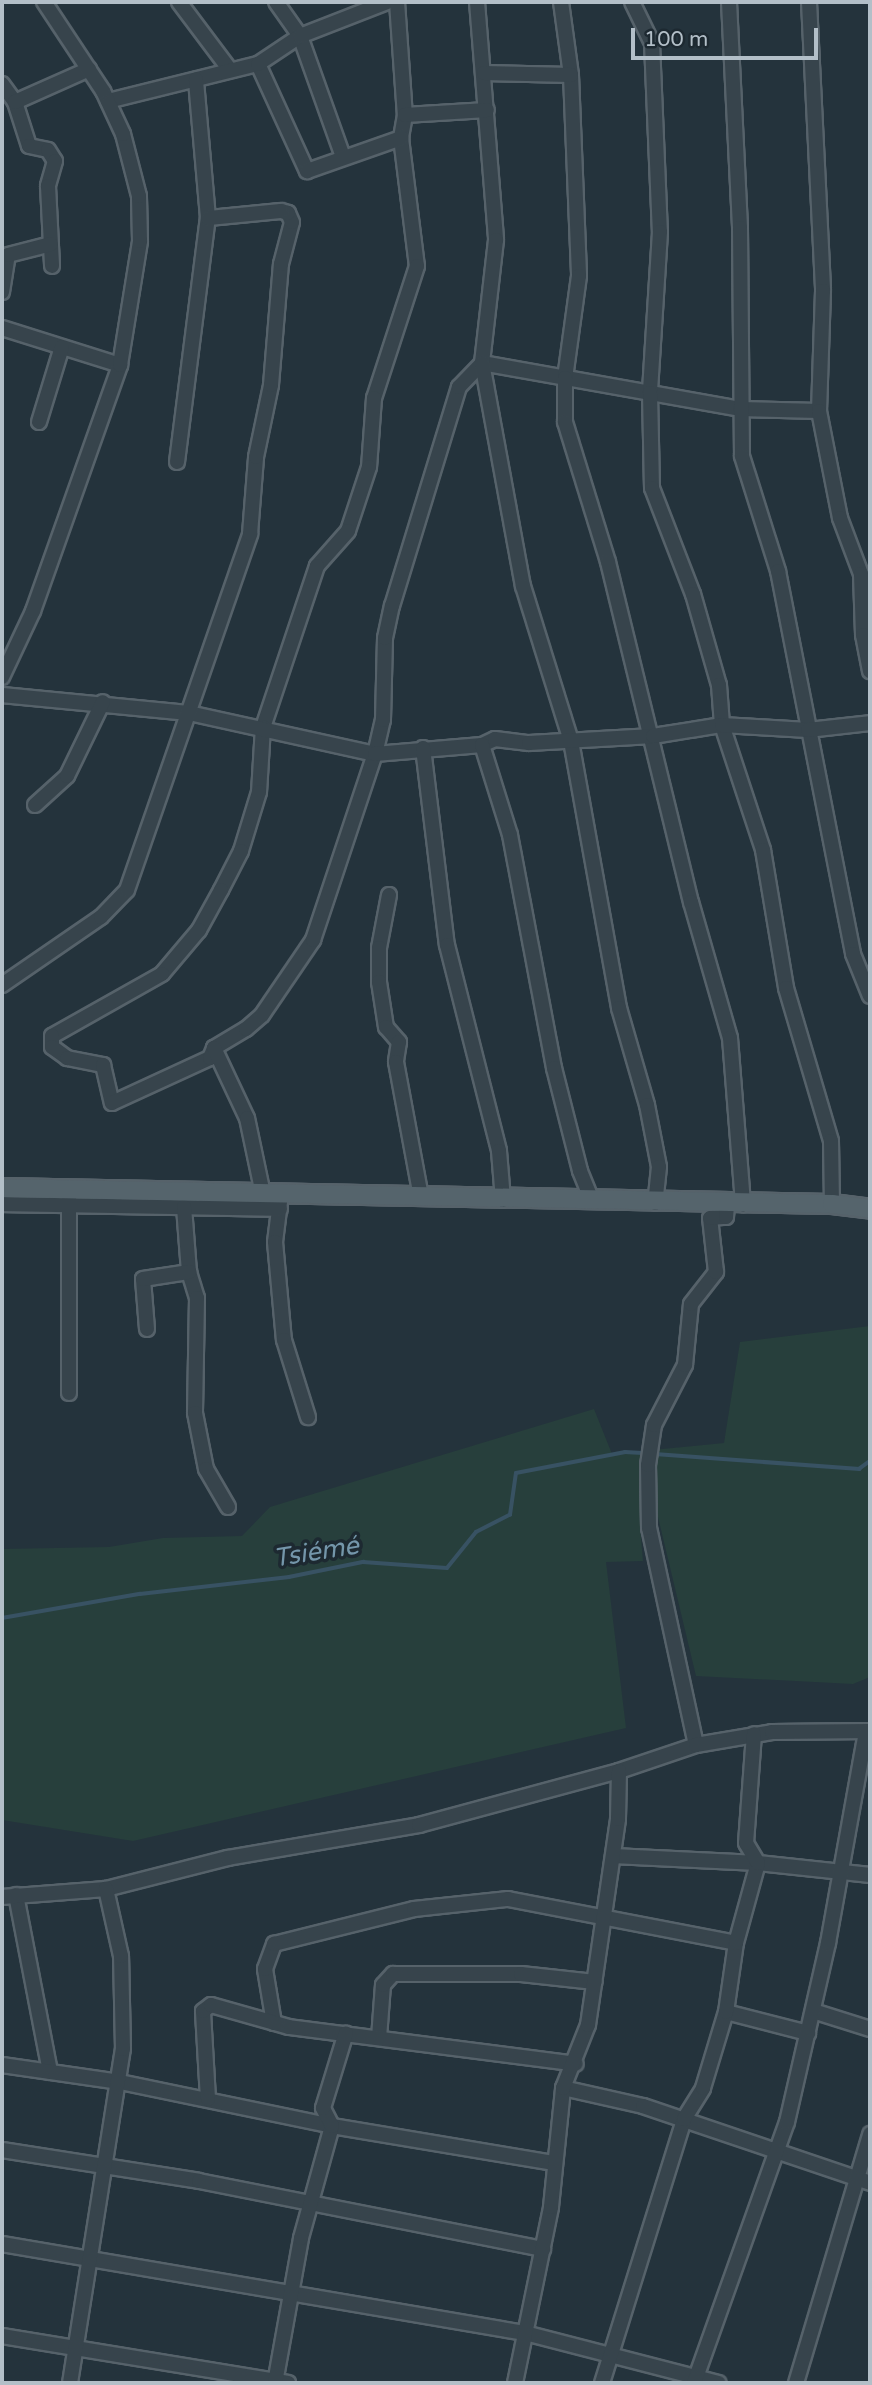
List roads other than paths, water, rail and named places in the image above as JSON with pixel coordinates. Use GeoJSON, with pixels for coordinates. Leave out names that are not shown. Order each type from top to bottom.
{"type":"FeatureCollection","features":[{"type":"Feature","properties":{"kind":"main road"},"geometry":{"type":"LineString","coordinates":[[2,1188],[69,1196],[275,1199],[421,1197],[735,1205],[832,1204],[870,1209]]}},
{"type":"Feature","properties":{"kind":"street"},"geometry":{"type":"LineString","coordinates":[[2,677],[33,611],[120,365],[140,241],[139,196],[123,134],[89,69],[44,2]]}},
{"type":"Feature","properties":{"kind":"street"},"geometry":{"type":"LineString","coordinates":[[179,2],[230,69]]}},
{"type":"Feature","properties":{"kind":"street"},"geometry":{"type":"LineString","coordinates":[[276,2],[300,36],[344,157]]}},
{"type":"Feature","properties":{"kind":"street"},"geometry":{"type":"LineString","coordinates":[[108,102],[258,64],[300,36],[387,2]]}},
{"type":"Feature","properties":{"kind":"street"},"geometry":{"type":"LineString","coordinates":[[397,2],[405,115],[401,138],[416,266],[374,398],[369,467],[348,531],[317,566],[263,727],[259,793],[241,851],[199,930],[162,974],[50,1040],[67,1058],[103,1065],[112,1103],[210,1058],[215,1048],[262,1015],[313,940],[375,754],[383,720],[385,638],[392,606],[459,387],[482,363]]}},
{"type":"Feature","properties":{"kind":"street"},"geometry":{"type":"LineString","coordinates":[[477,2],[496,240],[482,363],[523,586],[571,741],[619,1008],[647,1105],[659,1167],[655,1203]]}},
{"type":"Feature","properties":{"kind":"street"},"geometry":{"type":"LineString","coordinates":[[561,2],[572,75],[579,276],[565,378],[569,438],[608,562],[653,736],[691,902],[730,1038],[735,1205],[726,1217],[710,1218],[709,1243],[716,1272],[691,1304],[685,1366],[654,1425],[648,1465],[649,1528],[696,1745]]}},
{"type":"Feature","properties":{"kind":"street"},"geometry":{"type":"LineString","coordinates":[[632,2],[652,43],[660,232],[650,393],[652,488],[693,594],[719,685],[722,725],[763,849],[786,988],[831,1141],[832,1204]]}},
{"type":"Feature","properties":{"kind":"street"},"geometry":{"type":"LineString","coordinates":[[729,2],[740,228],[742,456],[778,571],[853,954],[870,996]]}},
{"type":"Feature","properties":{"kind":"street"},"geometry":{"type":"LineString","coordinates":[[809,2],[823,291],[819,411],[840,518],[866,574],[863,635],[870,671]]}},
{"type":"Feature","properties":{"kind":"street"},"geometry":{"type":"LineString","coordinates":[[258,64],[292,131],[304,169],[401,138]]}},
{"type":"Feature","properties":{"kind":"street"},"geometry":{"type":"LineString","coordinates":[[15,102],[89,69]]}},
{"type":"Feature","properties":{"kind":"street"},"geometry":{"type":"LineString","coordinates":[[484,73],[572,75]]}},
{"type":"Feature","properties":{"kind":"street"},"geometry":{"type":"LineString","coordinates":[[177,462],[208,218],[196,80]]}},
{"type":"Feature","properties":{"kind":"street"},"geometry":{"type":"LineString","coordinates":[[2,84],[15,102],[29,146],[48,150],[55,161],[48,186],[52,266]]}},
{"type":"Feature","properties":{"kind":"street"},"geometry":{"type":"LineString","coordinates":[[405,115],[487,110]]}},
{"type":"Feature","properties":{"kind":"street"},"geometry":{"type":"LineString","coordinates":[[2,985],[101,917],[127,890],[250,534],[256,457],[271,385],[281,264],[292,222],[288,213],[281,211],[208,218]]}},
{"type":"Feature","properties":{"kind":"street"},"geometry":{"type":"LineString","coordinates":[[2,292],[8,255],[51,244]]}},
{"type":"Feature","properties":{"kind":"street"},"geometry":{"type":"LineString","coordinates":[[2,328],[120,365]]}},
{"type":"Feature","properties":{"kind":"street"},"geometry":{"type":"LineString","coordinates":[[39,422],[62,347]]}},
{"type":"Feature","properties":{"kind":"street"},"geometry":{"type":"LineString","coordinates":[[482,363],[740,409],[819,411]]}},
{"type":"Feature","properties":{"kind":"street"},"geometry":{"type":"LineString","coordinates":[[2,695],[37,702],[103,702],[189,713],[263,727],[375,754],[482,745],[495,739],[571,741],[653,736],[722,725],[808,730],[870,723]]}},
{"type":"Feature","properties":{"kind":"street"},"geometry":{"type":"LineString","coordinates":[[35,805],[68,776],[103,702]]}},
{"type":"Feature","properties":{"kind":"street"},"geometry":{"type":"LineString","coordinates":[[482,745],[510,835],[554,1068],[580,1171],[592,1201]]}},
{"type":"Feature","properties":{"kind":"street"},"geometry":{"type":"LineString","coordinates":[[423,748],[447,944],[499,1151],[503,1200]]}},
{"type":"Feature","properties":{"kind":"street"},"geometry":{"type":"LineString","coordinates":[[389,895],[379,948],[379,982],[386,1027],[399,1042],[396,1062],[421,1197]]}},
{"type":"Feature","properties":{"kind":"street"},"geometry":{"type":"LineString","coordinates":[[215,1048],[247,1118],[275,1199],[275,1242],[284,1340],[308,1417]]}},
{"type":"Feature","properties":{"kind":"street"},"geometry":{"type":"LineString","coordinates":[[2,1204],[69,1196],[184,1208],[275,1199]]}},
{"type":"Feature","properties":{"kind":"street"},"geometry":{"type":"LineString","coordinates":[[69,1196],[69,1393]]}},
{"type":"Feature","properties":{"kind":"street"},"geometry":{"type":"LineString","coordinates":[[184,1208],[188,1272],[197,1298],[195,1413],[206,1469],[228,1507]]}},
{"type":"Feature","properties":{"kind":"street"},"geometry":{"type":"LineString","coordinates":[[147,1329],[143,1279],[188,1272]]}},
{"type":"Feature","properties":{"kind":"street"},"geometry":{"type":"LineString","coordinates":[[50,2072],[9,1896],[106,1889],[228,1858],[419,1825],[619,1771],[696,1745],[754,1734],[868,1731],[813,2011],[777,2151],[695,2380]]}},
{"type":"Feature","properties":{"kind":"street"},"geometry":{"type":"LineString","coordinates":[[602,2383],[684,2119],[703,2088],[726,2012],[736,1943],[758,1863],[746,1843],[754,1734]]}},
{"type":"Feature","properties":{"kind":"street"},"geometry":{"type":"LineString","coordinates":[[515,2383],[543,2249],[563,2088],[576,2064],[588,2025],[602,1915],[613,1856],[619,1771]]}},
{"type":"Feature","properties":{"kind":"street"},"geometry":{"type":"LineString","coordinates":[[613,1856],[758,1863],[870,1875]]}},
{"type":"Feature","properties":{"kind":"street"},"geometry":{"type":"LineString","coordinates":[[70,2383],[87,2260],[120,2082],[125,2003],[121,1956],[106,1889]]}},
{"type":"Feature","properties":{"kind":"street"},"geometry":{"type":"LineString","coordinates":[[274,2023],[265,1969],[274,1944],[414,1909],[477,1899],[535,1902],[736,1943]]}},
{"type":"Feature","properties":{"kind":"street"},"geometry":{"type":"LineString","coordinates":[[379,2038],[383,1985],[393,1974],[521,1974],[595,1982]]}},
{"type":"Feature","properties":{"kind":"street"},"geometry":{"type":"LineString","coordinates":[[208,2099],[206,2006],[274,2023],[576,2064]]}},
{"type":"Feature","properties":{"kind":"street"},"geometry":{"type":"LineString","coordinates":[[813,2011],[870,2029]]}},
{"type":"Feature","properties":{"kind":"street"},"geometry":{"type":"LineString","coordinates":[[726,2012],[808,2033]]}},
{"type":"Feature","properties":{"kind":"street"},"geometry":{"type":"LineString","coordinates":[[2,2336],[279,2383],[291,2294],[310,2206],[332,2126],[323,2108],[346,2033]]}},
{"type":"Feature","properties":{"kind":"street"},"geometry":{"type":"LineString","coordinates":[[2,2065],[120,2082],[332,2126],[553,2163]]}},
{"type":"Feature","properties":{"kind":"street"},"geometry":{"type":"LineString","coordinates":[[563,2088],[684,2119],[864,2181]]}},
{"type":"Feature","properties":{"kind":"street"},"geometry":{"type":"LineString","coordinates":[[796,2383],[864,2181],[870,2134]]}},
{"type":"Feature","properties":{"kind":"street"},"geometry":{"type":"LineString","coordinates":[[2,2150],[105,2166],[543,2249]]}},
{"type":"Feature","properties":{"kind":"street"},"geometry":{"type":"LineString","coordinates":[[2,2244],[525,2333],[695,2380],[719,2383]]}},
{"type":"Feature","properties":{"kind":"waterway","name":"Tsiémé"},"geometry":{"type":"LineString","coordinates":[[2,1618],[140,1594],[289,1577],[363,1562],[447,1568],[476,1532],[510,1515],[516,1473],[625,1452],[647,1453]]}},
{"type":"Feature","properties":{"kind":"waterway","name":"Tsiémé"},"geometry":{"type":"LineString","coordinates":[[655,1454],[859,1469],[870,1461]]}}]}
